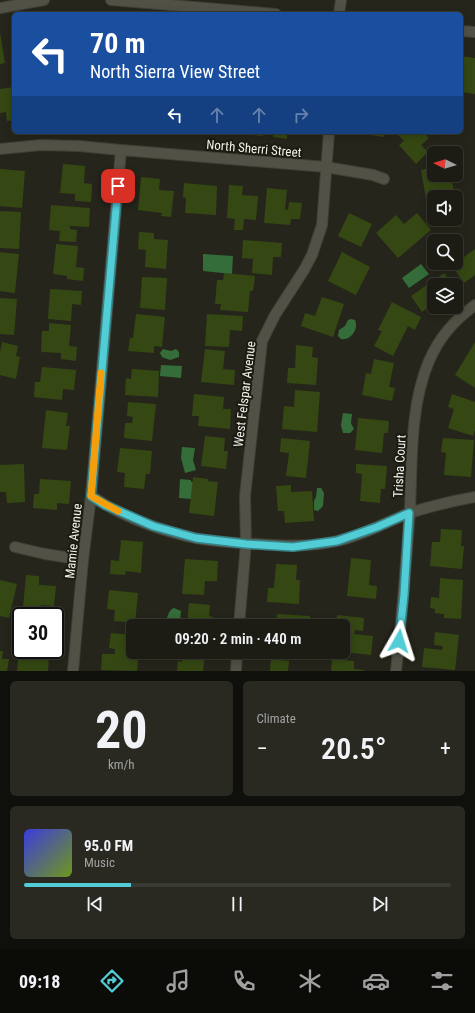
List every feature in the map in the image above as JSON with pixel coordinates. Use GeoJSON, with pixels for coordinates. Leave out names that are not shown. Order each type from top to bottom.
{"type":"FeatureCollection","features":[{"type":"Feature","properties":{"kind":"street"},"geometry":{"type":"LineString","coordinates":[[0,8],[44,0]]}},
{"type":"Feature","properties":{"kind":"street"},"geometry":{"type":"LineString","coordinates":[[111,0],[252,12]]}},
{"type":"Feature","properties":{"kind":"street"},"geometry":{"type":"LineString","coordinates":[[339,12],[341,0]]}},
{"type":"Feature","properties":{"kind":"street"},"geometry":{"type":"LineString","coordinates":[[463,31],[475,32]]}},
{"type":"Feature","properties":{"kind":"street","name":"West Felspar Avenue"},"geometry":{"type":"LineString","coordinates":[[240,619],[246,544],[245,496],[262,341],[275,315],[312,255],[322,225],[329,134]]}},
{"type":"Feature","properties":{"kind":"street","name":"North Sherri Street"},"geometry":{"type":"LineString","coordinates":[[0,149],[41,145],[79,146],[326,167],[373,175],[384,179]]}},
{"type":"Feature","properties":{"kind":"street","name":"Mamie Avenue"},"geometry":{"type":"LineString","coordinates":[[73,671],[83,560],[91,496],[121,150]]}},
{"type":"Feature","properties":{"kind":"street","name":"Trisha Court"},"geometry":{"type":"LineString","coordinates":[[396,671],[404,595],[414,423],[421,386],[429,362],[440,339],[456,321],[475,305]]}},
{"type":"Feature","properties":{"kind":"street"},"geometry":{"type":"LineString","coordinates":[[91,496],[105,505],[153,526],[196,538],[246,544],[293,547],[337,541],[377,527],[409,513],[447,502],[475,497]]}},
{"type":"Feature","properties":{"kind":"street"},"geometry":{"type":"LineString","coordinates":[[15,547],[45,554],[83,560]]}},
{"type":"Feature","properties":{"kind":"street"},"geometry":{"type":"LineString","coordinates":[[236,671],[237,659]]}},
{"type":"Feature","properties":{"kind":"shaded area"},"geometry":{"type":"Polygon","coordinates":[[[203,254],[233,256],[232,274],[203,271],[203,254]]]}},
{"type":"Feature","properties":{"kind":"shaded area"},"geometry":{"type":"Polygon","coordinates":[[[421,264],[429,274],[409,288],[402,278],[421,264]]]}},
{"type":"Feature","properties":{"kind":"shaded area"},"geometry":{"type":"Polygon","coordinates":[[[348,320],[355,320],[356,323],[353,334],[348,338],[341,339],[338,336],[339,330],[345,326],[348,320]]]}},
{"type":"Feature","properties":{"kind":"shaded area"},"geometry":{"type":"Polygon","coordinates":[[[163,349],[171,351],[176,349],[179,352],[179,357],[170,360],[162,357],[160,353],[163,349]]]}},
{"type":"Feature","properties":{"kind":"shaded area"},"geometry":{"type":"Polygon","coordinates":[[[161,365],[182,366],[181,378],[160,376],[161,365]]]}},
{"type":"Feature","properties":{"kind":"shaded area"},"geometry":{"type":"Polygon","coordinates":[[[343,413],[352,414],[351,423],[354,429],[350,433],[343,433],[341,425],[343,413]]]}},
{"type":"Feature","properties":{"kind":"shaded area"},"geometry":{"type":"Polygon","coordinates":[[[182,447],[195,448],[193,460],[196,470],[185,473],[181,458],[182,447]]]}},
{"type":"Feature","properties":{"kind":"shaded area"},"geometry":{"type":"Polygon","coordinates":[[[180,479],[191,480],[191,482],[194,482],[192,499],[179,498],[180,479]]]}},
{"type":"Feature","properties":{"kind":"shaded area"},"geometry":{"type":"Polygon","coordinates":[[[317,488],[321,488],[324,493],[323,506],[318,511],[314,510],[314,501],[317,488]]]}},
{"type":"Feature","properties":{"kind":"shaded area"},"geometry":{"type":"Polygon","coordinates":[[[174,608],[181,611],[180,619],[167,619],[174,608]]]}},
{"type":"Feature","properties":{"kind":"building"},"geometry":{"type":"Polygon","coordinates":[[[0,33],[5,63],[0,64],[0,33]]]}},
{"type":"Feature","properties":{"kind":"building"},"geometry":{"type":"Polygon","coordinates":[[[463,56],[475,58],[475,94],[463,92],[463,56]]]}},
{"type":"Feature","properties":{"kind":"building"},"geometry":{"type":"Polygon","coordinates":[[[12,87],[12,120],[7,121],[6,112],[0,113],[0,89],[12,87]]]}},
{"type":"Feature","properties":{"kind":"building"},"geometry":{"type":"Polygon","coordinates":[[[242,134],[263,134],[263,136],[242,134]]]}},
{"type":"Feature","properties":{"kind":"building"},"geometry":{"type":"Polygon","coordinates":[[[273,134],[287,134],[287,139],[273,137],[273,134]]]}},
{"type":"Feature","properties":{"kind":"building"},"geometry":{"type":"Polygon","coordinates":[[[364,134],[385,134],[384,137],[364,134]]]}},
{"type":"Feature","properties":{"kind":"building"},"geometry":{"type":"Polygon","coordinates":[[[397,134],[425,134],[429,138],[421,145],[427,153],[416,164],[399,145],[404,141],[397,134]]]}},
{"type":"Feature","properties":{"kind":"building"},"geometry":{"type":"Polygon","coordinates":[[[63,164],[85,166],[84,183],[92,184],[91,202],[75,201],[75,194],[60,193],[63,164]]]}},
{"type":"Feature","properties":{"kind":"building"},"geometry":{"type":"Polygon","coordinates":[[[0,169],[25,171],[22,208],[0,206],[0,169]]]}},
{"type":"Feature","properties":{"kind":"building"},"geometry":{"type":"Polygon","coordinates":[[[427,169],[427,182],[452,182],[454,190],[427,190],[427,205],[421,170],[427,169]]]}},
{"type":"Feature","properties":{"kind":"building"},"geometry":{"type":"Polygon","coordinates":[[[141,177],[160,179],[159,190],[174,191],[171,217],[161,216],[162,213],[138,210],[141,177]]]}},
{"type":"Feature","properties":{"kind":"building"},"geometry":{"type":"Polygon","coordinates":[[[184,183],[217,186],[216,215],[185,213],[186,198],[183,197],[184,183]]]}},
{"type":"Feature","properties":{"kind":"building"},"geometry":{"type":"Polygon","coordinates":[[[229,185],[243,186],[242,195],[258,196],[256,220],[244,219],[243,230],[234,230],[235,219],[227,218],[229,185]]]}},
{"type":"Feature","properties":{"kind":"building"},"geometry":{"type":"Polygon","coordinates":[[[267,188],[287,190],[285,209],[288,210],[289,202],[302,203],[300,219],[291,219],[290,225],[264,223],[267,188]]]}},
{"type":"Feature","properties":{"kind":"building"},"geometry":{"type":"Polygon","coordinates":[[[51,205],[90,208],[89,227],[70,226],[70,229],[77,230],[76,242],[59,241],[60,231],[49,230],[51,205]]]}},
{"type":"Feature","properties":{"kind":"building"},"geometry":{"type":"Polygon","coordinates":[[[0,211],[21,212],[19,249],[0,248],[0,211]]]}},
{"type":"Feature","properties":{"kind":"building"},"geometry":{"type":"Polygon","coordinates":[[[349,213],[372,224],[361,247],[338,236],[349,213]]]}},
{"type":"Feature","properties":{"kind":"building"},"geometry":{"type":"Polygon","coordinates":[[[417,213],[431,230],[398,258],[376,233],[396,215],[404,224],[417,213]]]}},
{"type":"Feature","properties":{"kind":"building"},"geometry":{"type":"Polygon","coordinates":[[[139,232],[154,233],[154,239],[168,240],[166,269],[145,267],[146,250],[138,249],[139,232]]]}},
{"type":"Feature","properties":{"kind":"building"},"geometry":{"type":"Polygon","coordinates":[[[243,240],[282,243],[281,257],[273,257],[272,275],[252,273],[253,259],[242,258],[243,240]]]}},
{"type":"Feature","properties":{"kind":"building"},"geometry":{"type":"Polygon","coordinates":[[[56,244],[78,246],[76,267],[84,268],[83,281],[67,279],[67,276],[53,274],[56,244]]]}},
{"type":"Feature","properties":{"kind":"building"},"geometry":{"type":"Polygon","coordinates":[[[475,249],[475,275],[464,283],[463,278],[460,278],[455,270],[463,270],[463,258],[475,249]]]}},
{"type":"Feature","properties":{"kind":"building"},"geometry":{"type":"Polygon","coordinates":[[[0,252],[19,254],[15,293],[0,291],[0,252]]]}},
{"type":"Feature","properties":{"kind":"building"},"geometry":{"type":"Polygon","coordinates":[[[342,252],[370,267],[356,295],[328,281],[342,252]]]}},
{"type":"Feature","properties":{"kind":"building"},"geometry":{"type":"Polygon","coordinates":[[[224,273],[255,276],[253,291],[250,291],[248,312],[220,310],[221,304],[215,304],[217,280],[223,280],[224,273]]]}},
{"type":"Feature","properties":{"kind":"building"},"geometry":{"type":"Polygon","coordinates":[[[444,273],[448,278],[437,278],[444,273]]]}},
{"type":"Feature","properties":{"kind":"building"},"geometry":{"type":"Polygon","coordinates":[[[142,277],[167,278],[165,310],[140,308],[142,277]]]}},
{"type":"Feature","properties":{"kind":"building"},"geometry":{"type":"Polygon","coordinates":[[[427,285],[427,308],[422,312],[411,296],[427,285]]]}},
{"type":"Feature","properties":{"kind":"building"},"geometry":{"type":"Polygon","coordinates":[[[50,289],[82,291],[81,305],[72,304],[71,321],[48,319],[50,289]]]}},
{"type":"Feature","properties":{"kind":"building"},"geometry":{"type":"Polygon","coordinates":[[[322,297],[344,304],[333,337],[301,326],[305,313],[315,316],[322,297]]]}},
{"type":"Feature","properties":{"kind":"building"},"geometry":{"type":"Polygon","coordinates":[[[0,298],[17,299],[14,335],[0,334],[0,298]]]}},
{"type":"Feature","properties":{"kind":"building"},"geometry":{"type":"Polygon","coordinates":[[[392,302],[421,317],[415,330],[408,326],[393,356],[374,346],[382,331],[378,330],[392,302]]]}},
{"type":"Feature","properties":{"kind":"building"},"geometry":{"type":"Polygon","coordinates":[[[136,314],[165,317],[162,347],[154,346],[154,353],[128,351],[130,338],[133,338],[136,314]]]}},
{"type":"Feature","properties":{"kind":"building"},"geometry":{"type":"Polygon","coordinates":[[[207,314],[243,316],[242,331],[230,330],[229,347],[205,346],[207,314]]]}},
{"type":"Feature","properties":{"kind":"building"},"geometry":{"type":"Polygon","coordinates":[[[49,323],[71,325],[69,346],[77,347],[76,361],[61,359],[61,353],[41,352],[42,331],[49,331],[49,323]]]}},
{"type":"Feature","properties":{"kind":"building"},"geometry":{"type":"Polygon","coordinates":[[[2,342],[18,346],[16,356],[20,357],[16,379],[0,375],[0,352],[2,342]]]}},
{"type":"Feature","properties":{"kind":"building"},"geometry":{"type":"Polygon","coordinates":[[[475,342],[475,388],[455,375],[475,342]]]}},
{"type":"Feature","properties":{"kind":"building"},"geometry":{"type":"Polygon","coordinates":[[[296,345],[313,347],[312,357],[318,358],[316,385],[287,383],[288,368],[295,368],[296,345]]]}},
{"type":"Feature","properties":{"kind":"building"},"geometry":{"type":"Polygon","coordinates":[[[205,349],[225,351],[223,369],[235,370],[234,385],[201,382],[205,349]]]}},
{"type":"Feature","properties":{"kind":"building"},"geometry":{"type":"Polygon","coordinates":[[[374,359],[394,363],[389,387],[395,388],[392,401],[362,395],[366,373],[371,374],[374,359]]]}},
{"type":"Feature","properties":{"kind":"building"},"geometry":{"type":"Polygon","coordinates":[[[42,367],[76,370],[74,390],[63,389],[62,400],[34,397],[35,382],[40,382],[42,367]]]}},
{"type":"Feature","properties":{"kind":"building"},"geometry":{"type":"Polygon","coordinates":[[[132,369],[159,371],[158,397],[125,395],[126,378],[131,379],[132,369]]]}},
{"type":"Feature","properties":{"kind":"building"},"geometry":{"type":"Polygon","coordinates":[[[295,390],[320,392],[317,432],[282,429],[284,406],[294,407],[295,390]]]}},
{"type":"Feature","properties":{"kind":"building"},"geometry":{"type":"Polygon","coordinates":[[[194,394],[224,397],[223,409],[231,409],[230,429],[198,426],[199,416],[192,416],[194,394]]]}},
{"type":"Feature","properties":{"kind":"building"},"geometry":{"type":"Polygon","coordinates":[[[452,394],[475,402],[475,430],[473,436],[448,428],[454,409],[448,407],[452,394]]]}},
{"type":"Feature","properties":{"kind":"building"},"geometry":{"type":"Polygon","coordinates":[[[128,402],[156,404],[152,441],[124,438],[125,423],[132,423],[133,417],[127,416],[128,402]]]}},
{"type":"Feature","properties":{"kind":"building"},"geometry":{"type":"Polygon","coordinates":[[[46,410],[68,413],[66,426],[70,426],[67,450],[42,448],[46,410]]]}},
{"type":"Feature","properties":{"kind":"building"},"geometry":{"type":"Polygon","coordinates":[[[358,418],[389,421],[388,433],[384,433],[382,453],[355,450],[358,418]]]}},
{"type":"Feature","properties":{"kind":"building"},"geometry":{"type":"Polygon","coordinates":[[[205,436],[225,438],[224,451],[228,451],[226,469],[201,466],[205,436]]]}},
{"type":"Feature","properties":{"kind":"building"},"geometry":{"type":"Polygon","coordinates":[[[281,438],[310,441],[306,478],[286,476],[289,453],[280,452],[281,438]]]}},
{"type":"Feature","properties":{"kind":"building"},"geometry":{"type":"Polygon","coordinates":[[[443,438],[474,440],[471,477],[444,475],[446,453],[441,452],[443,438]]]}},
{"type":"Feature","properties":{"kind":"building"},"geometry":{"type":"Polygon","coordinates":[[[120,448],[152,451],[150,474],[146,474],[144,489],[124,487],[125,473],[117,472],[120,448]]]}},
{"type":"Feature","properties":{"kind":"building"},"geometry":{"type":"Polygon","coordinates":[[[24,464],[25,502],[7,503],[6,492],[0,492],[0,465],[24,464]]]}},
{"type":"Feature","properties":{"kind":"building"},"geometry":{"type":"Polygon","coordinates":[[[356,464],[387,466],[385,489],[381,489],[380,503],[360,501],[362,474],[356,473],[356,464]]]}},
{"type":"Feature","properties":{"kind":"building"},"geometry":{"type":"Polygon","coordinates":[[[193,477],[218,482],[214,516],[189,513],[193,477]]]}},
{"type":"Feature","properties":{"kind":"building"},"geometry":{"type":"Polygon","coordinates":[[[40,479],[71,481],[69,504],[57,503],[57,510],[33,508],[34,494],[39,494],[40,479]]]}},
{"type":"Feature","properties":{"kind":"building"},"geometry":{"type":"Polygon","coordinates":[[[291,485],[291,492],[312,491],[314,521],[285,523],[284,511],[278,511],[276,486],[291,485]]]}},
{"type":"Feature","properties":{"kind":"building"},"geometry":{"type":"Polygon","coordinates":[[[441,529],[462,530],[461,546],[464,546],[462,569],[430,566],[432,542],[440,542],[441,529]]]}},
{"type":"Feature","properties":{"kind":"building"},"geometry":{"type":"Polygon","coordinates":[[[121,540],[143,542],[141,573],[126,571],[125,575],[110,574],[111,560],[119,561],[121,540]]]}},
{"type":"Feature","properties":{"kind":"building"},"geometry":{"type":"Polygon","coordinates":[[[351,558],[371,560],[369,585],[377,586],[376,599],[347,596],[351,558]]]}},
{"type":"Feature","properties":{"kind":"building"},"geometry":{"type":"Polygon","coordinates":[[[185,559],[218,561],[217,581],[205,581],[204,595],[182,594],[185,559]]]}},
{"type":"Feature","properties":{"kind":"building"},"geometry":{"type":"Polygon","coordinates":[[[276,564],[297,565],[296,580],[300,580],[299,604],[267,602],[268,588],[274,588],[276,564]]]}},
{"type":"Feature","properties":{"kind":"building"},"geometry":{"type":"Polygon","coordinates":[[[26,575],[39,576],[39,585],[56,586],[54,606],[41,605],[40,607],[23,607],[26,575]]]}},
{"type":"Feature","properties":{"kind":"building"},"geometry":{"type":"Polygon","coordinates":[[[440,578],[463,580],[461,619],[444,618],[444,614],[435,613],[435,609],[430,608],[431,597],[439,598],[440,578]]]}},
{"type":"Feature","properties":{"kind":"building"},"geometry":{"type":"Polygon","coordinates":[[[0,580],[17,584],[9,618],[0,616],[0,580]]]}},
{"type":"Feature","properties":{"kind":"building"},"geometry":{"type":"Polygon","coordinates":[[[109,590],[138,593],[135,619],[126,619],[126,622],[114,621],[115,610],[107,609],[109,590]]]}},
{"type":"Feature","properties":{"kind":"building"},"geometry":{"type":"Polygon","coordinates":[[[189,603],[210,605],[209,616],[213,617],[213,619],[188,619],[189,603]]]}},
{"type":"Feature","properties":{"kind":"building"},"geometry":{"type":"Polygon","coordinates":[[[277,614],[310,616],[310,619],[277,619],[277,614]]]}},
{"type":"Feature","properties":{"kind":"building"},"geometry":{"type":"Polygon","coordinates":[[[337,615],[364,618],[363,631],[355,630],[354,634],[373,636],[371,655],[350,653],[350,619],[337,619],[337,615]]]}},
{"type":"Feature","properties":{"kind":"building"},"geometry":{"type":"Polygon","coordinates":[[[435,632],[459,635],[455,670],[422,667],[424,648],[442,650],[443,646],[434,645],[435,632]]]}},
{"type":"Feature","properties":{"kind":"building"},"geometry":{"type":"Polygon","coordinates":[[[111,633],[126,634],[126,659],[138,659],[137,671],[101,670],[102,654],[115,654],[115,649],[109,648],[111,633]]]}},
{"type":"Feature","properties":{"kind":"building"},"geometry":{"type":"Polygon","coordinates":[[[0,651],[3,651],[2,659],[9,659],[7,671],[0,671],[0,651]]]}},
{"type":"Feature","properties":{"kind":"building"},"geometry":{"type":"Polygon","coordinates":[[[18,659],[49,659],[48,671],[17,671],[18,659]]]}},
{"type":"Feature","properties":{"kind":"building"},"geometry":{"type":"Polygon","coordinates":[[[182,659],[204,659],[203,671],[177,671],[178,661],[182,662],[182,659]]]}},
{"type":"Feature","properties":{"kind":"building"},"geometry":{"type":"Polygon","coordinates":[[[271,659],[289,661],[288,671],[270,671],[271,659]]]}},
{"type":"Feature","properties":{"kind":"building"},"geometry":{"type":"Polygon","coordinates":[[[332,659],[354,661],[354,669],[364,670],[364,671],[331,671],[332,659]]]}},
{"type":"Feature","properties":{"kind":"slow traffic"},"geometry":{"type":"LineString","coordinates":[[101,373],[91,496],[118,511]]}},
{"type":"Feature","properties":{"kind":"route"},"geometry":{"type":"LineString","coordinates":[[118,186],[91,496],[105,505],[153,526],[196,538],[246,544],[293,547],[337,541],[377,527],[409,513],[404,595],[399,641]]}}]}
